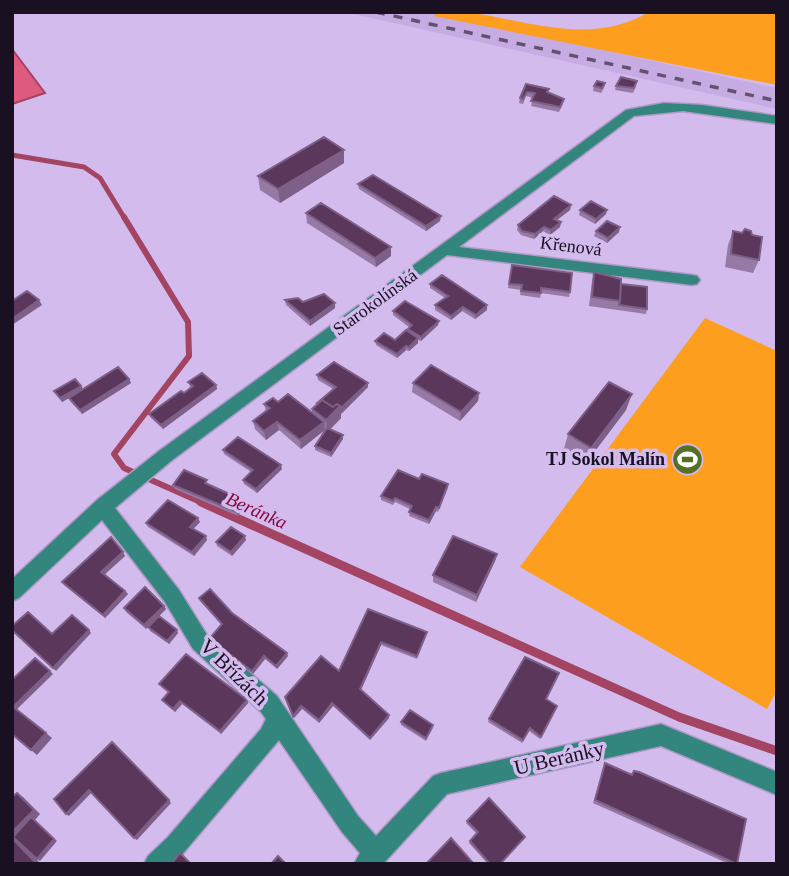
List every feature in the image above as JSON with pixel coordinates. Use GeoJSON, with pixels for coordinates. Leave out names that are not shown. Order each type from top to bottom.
{"type":"FeatureCollection","features":[{"type":"Feature","properties":{"kind":"street","name":"Starokolínská"},"geometry":{"type":"LineString","coordinates":[[12,592],[104,506],[154,465],[630,113],[664,106],[777,120]]}},
{"type":"Feature","properties":{"kind":"street","name":"Křenová"},"geometry":{"type":"LineString","coordinates":[[446,250],[692,280]]}},
{"type":"Feature","properties":{"kind":"street","name":"V Břízách"},"geometry":{"type":"LineString","coordinates":[[104,506],[118,529],[172,596],[200,642],[269,704],[277,718],[270,737],[176,845],[156,864]]}},
{"type":"Feature","properties":{"kind":"street"},"geometry":{"type":"LineString","coordinates":[[277,718],[371,858]]}},
{"type":"Feature","properties":{"kind":"street","name":"U Beránky"},"geometry":{"type":"LineString","coordinates":[[371,858],[441,785],[661,735],[777,784]]}},
{"type":"Feature","properties":{"kind":"shaded area"},"geometry":{"type":"Polygon","coordinates":[[[345,12],[430,12],[777,88],[777,109],[345,12]]]}},
{"type":"Feature","properties":{"kind":"shaded area"},"geometry":{"type":"Polygon","coordinates":[[[436,12],[469,12],[541,26],[585,29],[628,22],[649,12],[777,12],[777,85],[434,16],[436,12]]]}},
{"type":"Feature","properties":{"kind":"shaded area"},"geometry":{"type":"Polygon","coordinates":[[[12,49],[45,93],[12,104],[12,49]]]}},
{"type":"Feature","properties":{"kind":"shaded area","name":"TJ Sokol Malín"},"geometry":{"type":"Polygon","coordinates":[[[705,318],[777,351],[777,690],[767,709],[520,567],[705,318]]]}},
{"type":"Feature","properties":{"kind":"building"},"geometry":{"type":"Polygon","coordinates":[[[621,77],[637,81],[634,88],[616,86],[621,77]]]}},
{"type":"Feature","properties":{"kind":"building"},"geometry":{"type":"Polygon","coordinates":[[[597,81],[605,83],[602,88],[594,86],[597,81]]]}},
{"type":"Feature","properties":{"kind":"building"},"geometry":{"type":"Polygon","coordinates":[[[526,84],[549,89],[547,92],[564,99],[560,107],[531,101],[535,93],[527,92],[523,99],[520,98],[526,84]]]}},
{"type":"Feature","properties":{"kind":"building"},"geometry":{"type":"Polygon","coordinates":[[[324,137],[344,150],[278,189],[258,176],[324,137]]]}},
{"type":"Feature","properties":{"kind":"building"},"geometry":{"type":"Polygon","coordinates":[[[373,175],[441,216],[426,226],[358,184],[373,175]]]}},
{"type":"Feature","properties":{"kind":"building"},"geometry":{"type":"Polygon","coordinates":[[[554,196],[571,205],[554,219],[561,222],[551,230],[544,227],[535,234],[522,231],[518,225],[554,196]]]}},
{"type":"Feature","properties":{"kind":"building"},"geometry":{"type":"Polygon","coordinates":[[[591,201],[607,210],[596,219],[580,210],[591,201]]]}},
{"type":"Feature","properties":{"kind":"building"},"geometry":{"type":"Polygon","coordinates":[[[321,203],[391,247],[375,258],[306,213],[321,203]]]}},
{"type":"Feature","properties":{"kind":"building"},"geometry":{"type":"Polygon","coordinates":[[[607,221],[620,227],[608,238],[596,231],[607,221]]]}},
{"type":"Feature","properties":{"kind":"building"},"geometry":{"type":"Polygon","coordinates":[[[745,229],[751,231],[752,235],[762,237],[759,260],[731,254],[733,231],[742,233],[745,229]]]}},
{"type":"Feature","properties":{"kind":"building"},"geometry":{"type":"Polygon","coordinates":[[[512,265],[572,273],[570,292],[541,288],[541,293],[521,291],[522,285],[509,284],[512,265]]]}},
{"type":"Feature","properties":{"kind":"building"},"geometry":{"type":"Polygon","coordinates":[[[594,272],[621,279],[620,301],[592,297],[594,272]]]}},
{"type":"Feature","properties":{"kind":"building"},"geometry":{"type":"Polygon","coordinates":[[[442,275],[487,305],[476,315],[463,307],[451,316],[435,305],[448,296],[430,284],[442,275]]]}},
{"type":"Feature","properties":{"kind":"building"},"geometry":{"type":"Polygon","coordinates":[[[621,284],[647,287],[647,309],[619,305],[621,284]]]}},
{"type":"Feature","properties":{"kind":"building"},"geometry":{"type":"Polygon","coordinates":[[[27,291],[39,300],[12,319],[12,301],[27,291]]]}},
{"type":"Feature","properties":{"kind":"building"},"geometry":{"type":"Polygon","coordinates":[[[324,294],[335,303],[310,321],[285,300],[298,298],[303,302],[324,294]]]}},
{"type":"Feature","properties":{"kind":"building"},"geometry":{"type":"Polygon","coordinates":[[[405,301],[439,321],[421,337],[408,329],[412,325],[393,311],[405,301]]]}},
{"type":"Feature","properties":{"kind":"building"},"geometry":{"type":"Polygon","coordinates":[[[406,330],[418,338],[397,354],[375,341],[384,333],[395,340],[406,330]]]}},
{"type":"Feature","properties":{"kind":"building"},"geometry":{"type":"Polygon","coordinates":[[[334,362],[368,383],[340,409],[337,404],[333,407],[322,400],[316,404],[336,387],[317,375],[334,362]]]}},
{"type":"Feature","properties":{"kind":"building"},"geometry":{"type":"Polygon","coordinates":[[[431,365],[479,393],[461,412],[413,383],[431,365]]]}},
{"type":"Feature","properties":{"kind":"building"},"geometry":{"type":"Polygon","coordinates":[[[118,367],[129,379],[80,410],[69,398],[118,367]]]}},
{"type":"Feature","properties":{"kind":"building"},"geometry":{"type":"Polygon","coordinates":[[[202,373],[216,385],[161,425],[149,414],[181,391],[184,393],[193,386],[188,382],[202,373]]]}},
{"type":"Feature","properties":{"kind":"building"},"geometry":{"type":"Polygon","coordinates":[[[75,379],[81,386],[60,398],[54,391],[75,379]]]}},
{"type":"Feature","properties":{"kind":"building"},"geometry":{"type":"Polygon","coordinates":[[[609,382],[632,394],[591,448],[568,434],[609,382]]]}},
{"type":"Feature","properties":{"kind":"building"},"geometry":{"type":"Polygon","coordinates":[[[288,394],[324,422],[300,440],[277,422],[264,431],[253,421],[270,408],[264,404],[273,398],[278,402],[288,394]]]}},
{"type":"Feature","properties":{"kind":"building"},"geometry":{"type":"Polygon","coordinates":[[[322,400],[333,407],[337,404],[340,406],[326,420],[312,409],[322,400]]]}},
{"type":"Feature","properties":{"kind":"building"},"geometry":{"type":"Polygon","coordinates":[[[327,428],[343,435],[331,453],[315,446],[327,428]]]}},
{"type":"Feature","properties":{"kind":"building"},"geometry":{"type":"Polygon","coordinates":[[[238,437],[281,465],[256,489],[243,480],[253,470],[223,450],[238,437]]]}},
{"type":"Feature","properties":{"kind":"building"},"geometry":{"type":"Polygon","coordinates":[[[184,470],[245,501],[237,512],[173,485],[184,470]]]}},
{"type":"Feature","properties":{"kind":"building"},"geometry":{"type":"Polygon","coordinates":[[[398,470],[419,479],[422,474],[448,484],[439,508],[436,507],[429,520],[409,512],[412,506],[395,498],[393,501],[381,496],[398,470]]]}},
{"type":"Feature","properties":{"kind":"building"},"geometry":{"type":"Polygon","coordinates":[[[168,500],[198,518],[190,527],[206,536],[192,552],[146,523],[168,500]]]}},
{"type":"Feature","properties":{"kind":"building"},"geometry":{"type":"Polygon","coordinates":[[[231,527],[245,536],[231,552],[216,542],[231,527]]]}},
{"type":"Feature","properties":{"kind":"building"},"geometry":{"type":"Polygon","coordinates":[[[453,536],[497,554],[477,595],[433,575],[453,536]]]}},
{"type":"Feature","properties":{"kind":"building"},"geometry":{"type":"Polygon","coordinates":[[[111,537],[123,552],[101,572],[125,591],[103,615],[62,582],[111,537]]]}},
{"type":"Feature","properties":{"kind":"building"},"geometry":{"type":"Polygon","coordinates":[[[145,587],[164,606],[144,625],[124,608],[145,587]]]}},
{"type":"Feature","properties":{"kind":"building"},"geometry":{"type":"Polygon","coordinates":[[[210,589],[232,613],[287,653],[276,666],[264,656],[252,671],[209,639],[222,624],[199,598],[210,589]]]}},
{"type":"Feature","properties":{"kind":"building"},"geometry":{"type":"Polygon","coordinates":[[[368,609],[427,632],[417,656],[381,642],[360,689],[389,715],[370,738],[332,703],[319,720],[301,706],[293,716],[285,697],[321,656],[339,671],[368,609]]]}},
{"type":"Feature","properties":{"kind":"building"},"geometry":{"type":"Polygon","coordinates":[[[28,612],[52,634],[72,615],[89,630],[53,668],[12,630],[12,626],[28,612]]]}},
{"type":"Feature","properties":{"kind":"building"},"geometry":{"type":"Polygon","coordinates":[[[159,616],[177,630],[167,641],[148,627],[159,616]]]}},
{"type":"Feature","properties":{"kind":"building"},"geometry":{"type":"Polygon","coordinates":[[[186,654],[247,700],[220,731],[180,701],[173,709],[162,700],[169,692],[159,684],[186,654]]]}},
{"type":"Feature","properties":{"kind":"building"},"geometry":{"type":"Polygon","coordinates":[[[525,657],[559,673],[546,699],[557,706],[541,737],[530,728],[523,740],[489,719],[525,657]]]}},
{"type":"Feature","properties":{"kind":"building"},"geometry":{"type":"Polygon","coordinates":[[[35,658],[50,671],[13,707],[12,680],[35,658]]]}},
{"type":"Feature","properties":{"kind":"building"},"geometry":{"type":"Polygon","coordinates":[[[12,706],[46,733],[31,750],[12,734],[12,706]]]}},
{"type":"Feature","properties":{"kind":"building"},"geometry":{"type":"Polygon","coordinates":[[[410,710],[433,725],[426,738],[401,722],[410,710]]]}},
{"type":"Feature","properties":{"kind":"building"},"geometry":{"type":"Polygon","coordinates":[[[112,742],[169,800],[134,838],[89,790],[66,814],[54,799],[112,742]]]}},
{"type":"Feature","properties":{"kind":"building"},"geometry":{"type":"Polygon","coordinates":[[[605,763],[632,775],[634,771],[639,772],[746,819],[737,864],[595,800],[605,763]]]}},
{"type":"Feature","properties":{"kind":"building"},"geometry":{"type":"Polygon","coordinates":[[[17,793],[34,810],[12,832],[12,797],[17,793]]]}},
{"type":"Feature","properties":{"kind":"building"},"geometry":{"type":"Polygon","coordinates":[[[489,798],[525,837],[500,864],[490,864],[470,841],[478,832],[467,821],[489,798]]]}},
{"type":"Feature","properties":{"kind":"building"},"geometry":{"type":"Polygon","coordinates":[[[31,817],[54,839],[37,859],[13,837],[31,817]]]}},
{"type":"Feature","properties":{"kind":"building"},"geometry":{"type":"Polygon","coordinates":[[[12,838],[37,864],[12,864],[12,838]]]}},
{"type":"Feature","properties":{"kind":"building"},"geometry":{"type":"Polygon","coordinates":[[[451,838],[474,864],[426,864],[451,838]]]}},
{"type":"Feature","properties":{"kind":"building"},"geometry":{"type":"Polygon","coordinates":[[[180,853],[191,864],[171,864],[180,853]]]}},
{"type":"Feature","properties":{"kind":"building"},"geometry":{"type":"Polygon","coordinates":[[[278,856],[286,864],[271,864],[278,856]]]}},
{"type":"Feature","properties":{"kind":"waterway","name":"Beránka"},"geometry":{"type":"LineString","coordinates":[[12,155],[84,167],[100,178],[125,219]]}},
{"type":"Feature","properties":{"kind":"waterway","name":"Beránka"},"geometry":{"type":"LineString","coordinates":[[124,217],[188,322],[189,356],[114,454],[124,468],[205,504]]}},
{"type":"Feature","properties":{"kind":"waterway","name":"Beránka"},"geometry":{"type":"LineString","coordinates":[[201,502],[679,717],[777,751]]}},
{"type":"Feature","properties":{"kind":"railway"},"geometry":{"type":"LineString","coordinates":[[376,12],[777,101]]}},
{"type":"Feature","properties":{"kind":"place","name":"TJ Sokol Malín"},"geometry":{"type":"Point","coordinates":[688,459]}}]}
